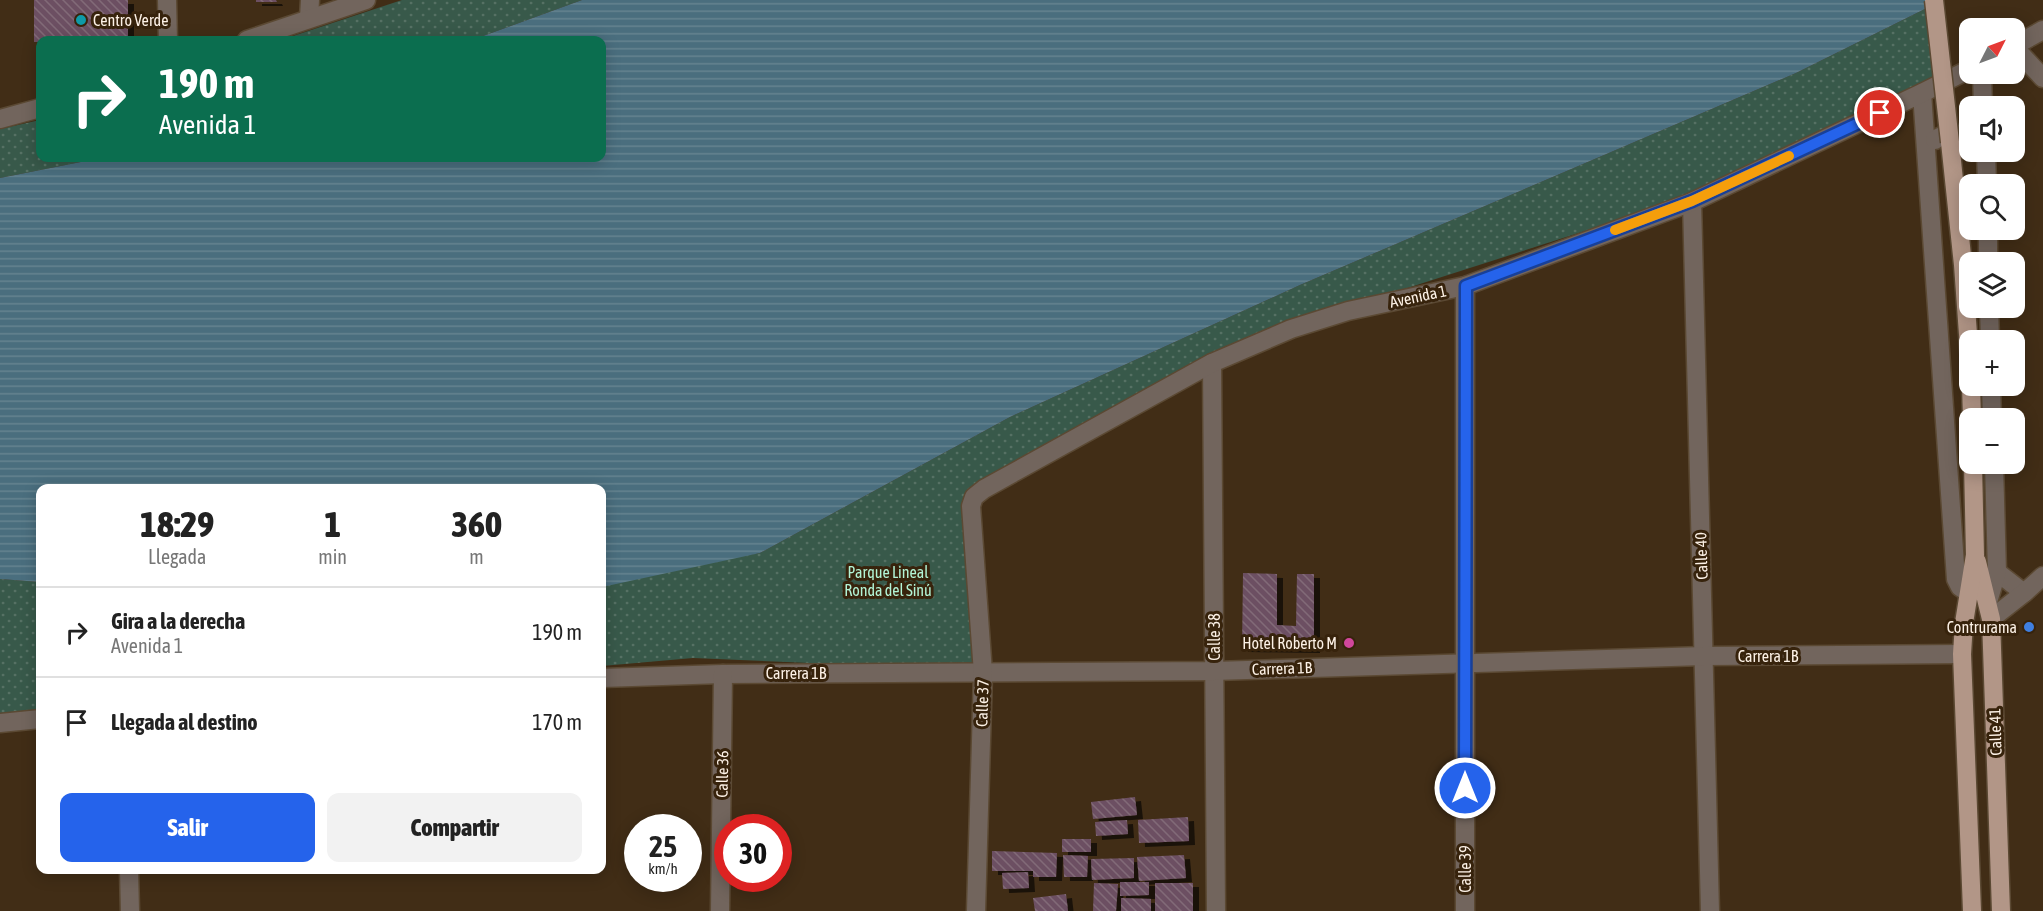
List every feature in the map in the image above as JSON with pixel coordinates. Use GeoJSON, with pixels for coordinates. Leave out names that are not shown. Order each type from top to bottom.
{"type":"FeatureCollection","features":[{"type":"Feature","properties":{"kind":"main road"},"geometry":{"type":"LineString","coordinates":[[1934,0],[1963,265],[1968,330]]}},
{"type":"Feature","properties":{"kind":"main road","name":"Calle 41"},"geometry":{"type":"LineString","coordinates":[[1972,911],[1962,654],[1964,623],[1975,555],[1973,474]]}},
{"type":"Feature","properties":{"kind":"main road","name":"Calle 41"},"geometry":{"type":"LineString","coordinates":[[1975,555],[1989,611],[2001,911]]}},
{"type":"Feature","properties":{"kind":"street"},"geometry":{"type":"LineString","coordinates":[[167,0],[168,36]]}},
{"type":"Feature","properties":{"kind":"street"},"geometry":{"type":"LineString","coordinates":[[255,36],[310,9],[366,0]]}},
{"type":"Feature","properties":{"kind":"street"},"geometry":{"type":"LineString","coordinates":[[2025,40],[2043,30]]}},
{"type":"Feature","properties":{"kind":"street"},"geometry":{"type":"LineString","coordinates":[[2025,58],[2043,78]]}},
{"type":"Feature","properties":{"kind":"street","name":"Avenida 1"},"geometry":{"type":"LineString","coordinates":[[974,497],[1015,471],[1212,363],[1291,328],[1336,314],[1466,286],[1692,201],[1959,74]]}},
{"type":"Feature","properties":{"kind":"street"},"geometry":{"type":"LineString","coordinates":[[1922,93],[1956,579],[1960,587],[1969,593]]}},
{"type":"Feature","properties":{"kind":"street"},"geometry":{"type":"LineString","coordinates":[[0,119],[36,109]]}},
{"type":"Feature","properties":{"kind":"street"},"geometry":{"type":"LineString","coordinates":[[1927,148],[1940,136],[1955,132],[1959,133]]}},
{"type":"Feature","properties":{"kind":"street","name":"Calle 40"},"geometry":{"type":"LineString","coordinates":[[1692,201],[1710,911]]}},
{"type":"Feature","properties":{"kind":"street","name":"Calle 39"},"geometry":{"type":"LineString","coordinates":[[1466,286],[1466,911]]}},
{"type":"Feature","properties":{"kind":"street","name":"Calle 38"},"geometry":{"type":"LineString","coordinates":[[1212,363],[1216,911]]}},
{"type":"Feature","properties":{"kind":"street"},"geometry":{"type":"LineString","coordinates":[[1989,611],[1997,572],[1994,474]]}},
{"type":"Feature","properties":{"kind":"street","name":"Calle 37"},"geometry":{"type":"LineString","coordinates":[[974,497],[972,506],[983,673],[976,911]]}},
{"type":"Feature","properties":{"kind":"street"},"geometry":{"type":"LineString","coordinates":[[1997,572],[2024,593]]}},
{"type":"Feature","properties":{"kind":"street"},"geometry":{"type":"LineString","coordinates":[[1989,611],[2024,593],[2043,576]]}},
{"type":"Feature","properties":{"kind":"street","name":"Carrera 1B"},"geometry":{"type":"LineString","coordinates":[[606,678],[723,674],[1214,670],[1704,656],[1962,654]]}},
{"type":"Feature","properties":{"kind":"street","name":"Calle 36"},"geometry":{"type":"LineString","coordinates":[[720,911],[723,674]]}},
{"type":"Feature","properties":{"kind":"street"},"geometry":{"type":"LineString","coordinates":[[0,723],[36,719]]}},
{"type":"Feature","properties":{"kind":"street"},"geometry":{"type":"LineString","coordinates":[[129,874],[130,911]]}},
{"type":"Feature","properties":{"kind":"green space"},"geometry":{"type":"Polygon","coordinates":[[[402,0],[582,0],[483,36],[293,36],[402,0]]]}},
{"type":"Feature","properties":{"kind":"green space","name":"Parque Lineal Ronda del Sinú"},"geometry":{"type":"Polygon","coordinates":[[[1935,4],[1939,74],[1688,198],[1314,318],[972,492],[979,670],[693,658],[606,666],[606,578],[760,553],[1010,417],[1300,285],[1796,73],[1935,4]]]}},
{"type":"Feature","properties":{"kind":"green space"},"geometry":{"type":"Polygon","coordinates":[[[36,121],[36,162],[81,162],[0,178],[0,129],[36,121]]]}},
{"type":"Feature","properties":{"kind":"green space"},"geometry":{"type":"Polygon","coordinates":[[[0,579],[36,582],[36,717],[0,721],[0,579]]]}},
{"type":"Feature","properties":{"kind":"water"},"geometry":{"type":"Polygon","coordinates":[[[582,0],[1943,0],[1796,73],[1300,285],[1010,417],[760,553],[606,586],[606,484],[36,484],[36,582],[0,579],[0,178],[81,162],[606,162],[606,36],[483,36],[582,0]]]}},
{"type":"Feature","properties":{"kind":"building","name":"Centro Verde"},"geometry":{"type":"Polygon","coordinates":[[[34,0],[128,0],[128,36],[36,36],[36,42],[34,42],[34,0]]]}},
{"type":"Feature","properties":{"kind":"building"},"geometry":{"type":"Polygon","coordinates":[[[256,0],[276,0],[277,2],[256,2],[256,0]]]}},
{"type":"Feature","properties":{"kind":"building"},"geometry":{"type":"Polygon","coordinates":[[[1243,573],[1277,574],[1277,625],[1296,626],[1297,574],[1314,574],[1314,649],[1242,648],[1243,573]]]}},
{"type":"Feature","properties":{"kind":"building"},"geometry":{"type":"Polygon","coordinates":[[[1135,797],[1137,815],[1093,819],[1091,802],[1135,797]]]}},
{"type":"Feature","properties":{"kind":"building"},"geometry":{"type":"Polygon","coordinates":[[[1188,817],[1189,841],[1139,843],[1138,820],[1188,817]]]}},
{"type":"Feature","properties":{"kind":"building"},"geometry":{"type":"Polygon","coordinates":[[[1127,820],[1128,834],[1096,836],[1095,822],[1127,820]]]}},
{"type":"Feature","properties":{"kind":"building"},"geometry":{"type":"Polygon","coordinates":[[[1062,839],[1091,839],[1091,852],[1062,852],[1062,839]]]}},
{"type":"Feature","properties":{"kind":"building"},"geometry":{"type":"Polygon","coordinates":[[[992,851],[1057,853],[1056,877],[1033,877],[1033,871],[992,871],[992,851]]]}},
{"type":"Feature","properties":{"kind":"building"},"geometry":{"type":"Polygon","coordinates":[[[1063,855],[1088,856],[1087,877],[1064,877],[1063,855]]]}},
{"type":"Feature","properties":{"kind":"building"},"geometry":{"type":"Polygon","coordinates":[[[1184,855],[1186,878],[1139,881],[1137,857],[1184,855]]]}},
{"type":"Feature","properties":{"kind":"building"},"geometry":{"type":"Polygon","coordinates":[[[1134,858],[1134,878],[1092,880],[1091,859],[1134,858]]]}},
{"type":"Feature","properties":{"kind":"building"},"geometry":{"type":"Polygon","coordinates":[[[1028,872],[1029,888],[1003,889],[1002,873],[1028,872]]]}},
{"type":"Feature","properties":{"kind":"building"},"geometry":{"type":"Polygon","coordinates":[[[1120,882],[1149,882],[1149,895],[1120,896],[1120,882]]]}},
{"type":"Feature","properties":{"kind":"building"},"geometry":{"type":"Polygon","coordinates":[[[1094,883],[1118,884],[1116,911],[1093,911],[1094,883]]]}},
{"type":"Feature","properties":{"kind":"building"},"geometry":{"type":"Polygon","coordinates":[[[1155,883],[1193,883],[1193,911],[1155,911],[1155,883]]]}},
{"type":"Feature","properties":{"kind":"building"},"geometry":{"type":"Polygon","coordinates":[[[1066,894],[1068,911],[1035,911],[1033,898],[1066,894]]]}},
{"type":"Feature","properties":{"kind":"building"},"geometry":{"type":"Polygon","coordinates":[[[1121,898],[1151,899],[1151,911],[1121,911],[1121,898]]]}},
{"type":"Feature","properties":{"kind":"slow traffic"},"geometry":{"type":"LineString","coordinates":[[1615,230],[1692,201],[1789,156]]}},
{"type":"Feature","properties":{"kind":"place","name":"Centro Verde"},"geometry":{"type":"Point","coordinates":[81,20]}},
{"type":"Feature","properties":{"kind":"place","name":"Contrurama"},"geometry":{"type":"Point","coordinates":[2029,627]}},
{"type":"Feature","properties":{"kind":"place","name":"Hotel Roberto M"},"geometry":{"type":"Point","coordinates":[1349,643]}},
{"type":"Feature","properties":{"kind":"route"},"geometry":{"type":"LineString","coordinates":[[1465,788],[1466,286],[1692,201],[1880,113]]}}]}
